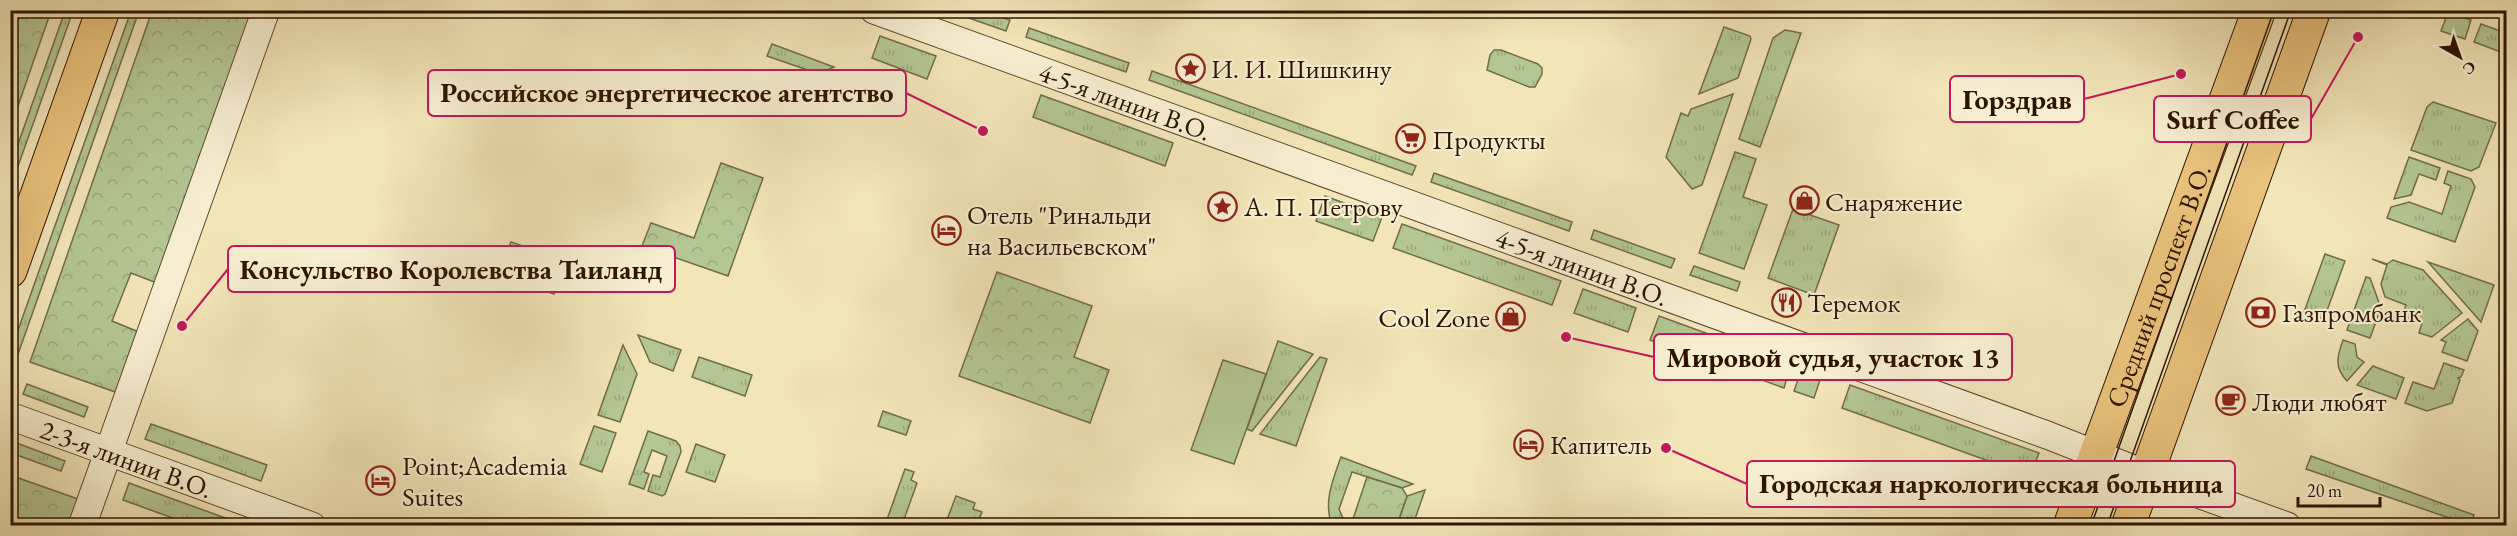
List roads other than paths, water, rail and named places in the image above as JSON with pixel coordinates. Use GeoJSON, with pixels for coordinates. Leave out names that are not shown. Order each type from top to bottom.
{"type":"FeatureCollection","features":[{"type":"Feature","properties":{"kind":"main road"},"geometry":{"type":"LineString","coordinates":[[10,272],[103,10]]}},
{"type":"Feature","properties":{"kind":"main road","name":"Средний проспект В.О."},"geometry":{"type":"LineString","coordinates":[[2070,525],[2259,10]]}},
{"type":"Feature","properties":{"kind":"main road","name":"Средний проспект В.О."},"geometry":{"type":"LineString","coordinates":[[2128,525],[2314,10]]}},
{"type":"Feature","properties":{"kind":"street"},"geometry":{"type":"LineString","coordinates":[[82,525],[266,10]]}},
{"type":"Feature","properties":{"kind":"street","name":"4-5-я линии В.О."},"geometry":{"type":"LineString","coordinates":[[874,10],[2287,525]]}},
{"type":"Feature","properties":{"kind":"street","name":"2-3-я линии В.О."},"geometry":{"type":"LineString","coordinates":[[10,416],[312,525]]}},
{"type":"Feature","properties":{"kind":"tram line"},"geometry":{"type":"LineString","coordinates":[[2091,526],[2274,10]]}},
{"type":"Feature","properties":{"kind":"tram line"},"geometry":{"type":"LineString","coordinates":[[2107,526],[2291,10]]}},
{"type":"Feature","properties":{"kind":"place","name":"Surf Coffee"},"geometry":{"type":"Point","coordinates":[2358,37]}},
{"type":"Feature","properties":{"kind":"place","name":"И. И. Шишкину"},"geometry":{"type":"Point","coordinates":[1190,68]}},
{"type":"Feature","properties":{"kind":"place","name":"Горздрав"},"geometry":{"type":"Point","coordinates":[2181,74]}},
{"type":"Feature","properties":{"kind":"place","name":"Российское энергетическое агентство"},"geometry":{"type":"Point","coordinates":[983,131]}},
{"type":"Feature","properties":{"kind":"place","name":"Продукты"},"geometry":{"type":"Point","coordinates":[1411,139]}},
{"type":"Feature","properties":{"kind":"place","name":"Снаряжение"},"geometry":{"type":"Point","coordinates":[1804,201]}},
{"type":"Feature","properties":{"kind":"place","name":"А. П. Петрову"},"geometry":{"type":"Point","coordinates":[1223,206]}},
{"type":"Feature","properties":{"kind":"place","name":"Отель \"Ринальди на Васильевском\""},"geometry":{"type":"Point","coordinates":[946,230]}},
{"type":"Feature","properties":{"kind":"place","name":"Теремок"},"geometry":{"type":"Point","coordinates":[1786,302]}},
{"type":"Feature","properties":{"kind":"place","name":"Газпромбанк"},"geometry":{"type":"Point","coordinates":[2261,312]}},
{"type":"Feature","properties":{"kind":"place","name":"Cool Zone"},"geometry":{"type":"Point","coordinates":[1511,317]}},
{"type":"Feature","properties":{"kind":"place","name":"Консульство Королевства Таиланд"},"geometry":{"type":"Point","coordinates":[182,326]}},
{"type":"Feature","properties":{"kind":"place","name":"Мировой судья, участок 13"},"geometry":{"type":"Point","coordinates":[1566,337]}},
{"type":"Feature","properties":{"kind":"place","name":"Люди любят"},"geometry":{"type":"Point","coordinates":[2231,401]}},
{"type":"Feature","properties":{"kind":"place","name":"Капитель"},"geometry":{"type":"Point","coordinates":[1529,444]}},
{"type":"Feature","properties":{"kind":"place","name":"Городская наркологическая больница"},"geometry":{"type":"Point","coordinates":[1666,448]}},
{"type":"Feature","properties":{"kind":"place","name":"Point;Academia Suites"},"geometry":{"type":"Point","coordinates":[381,481]}}]}
